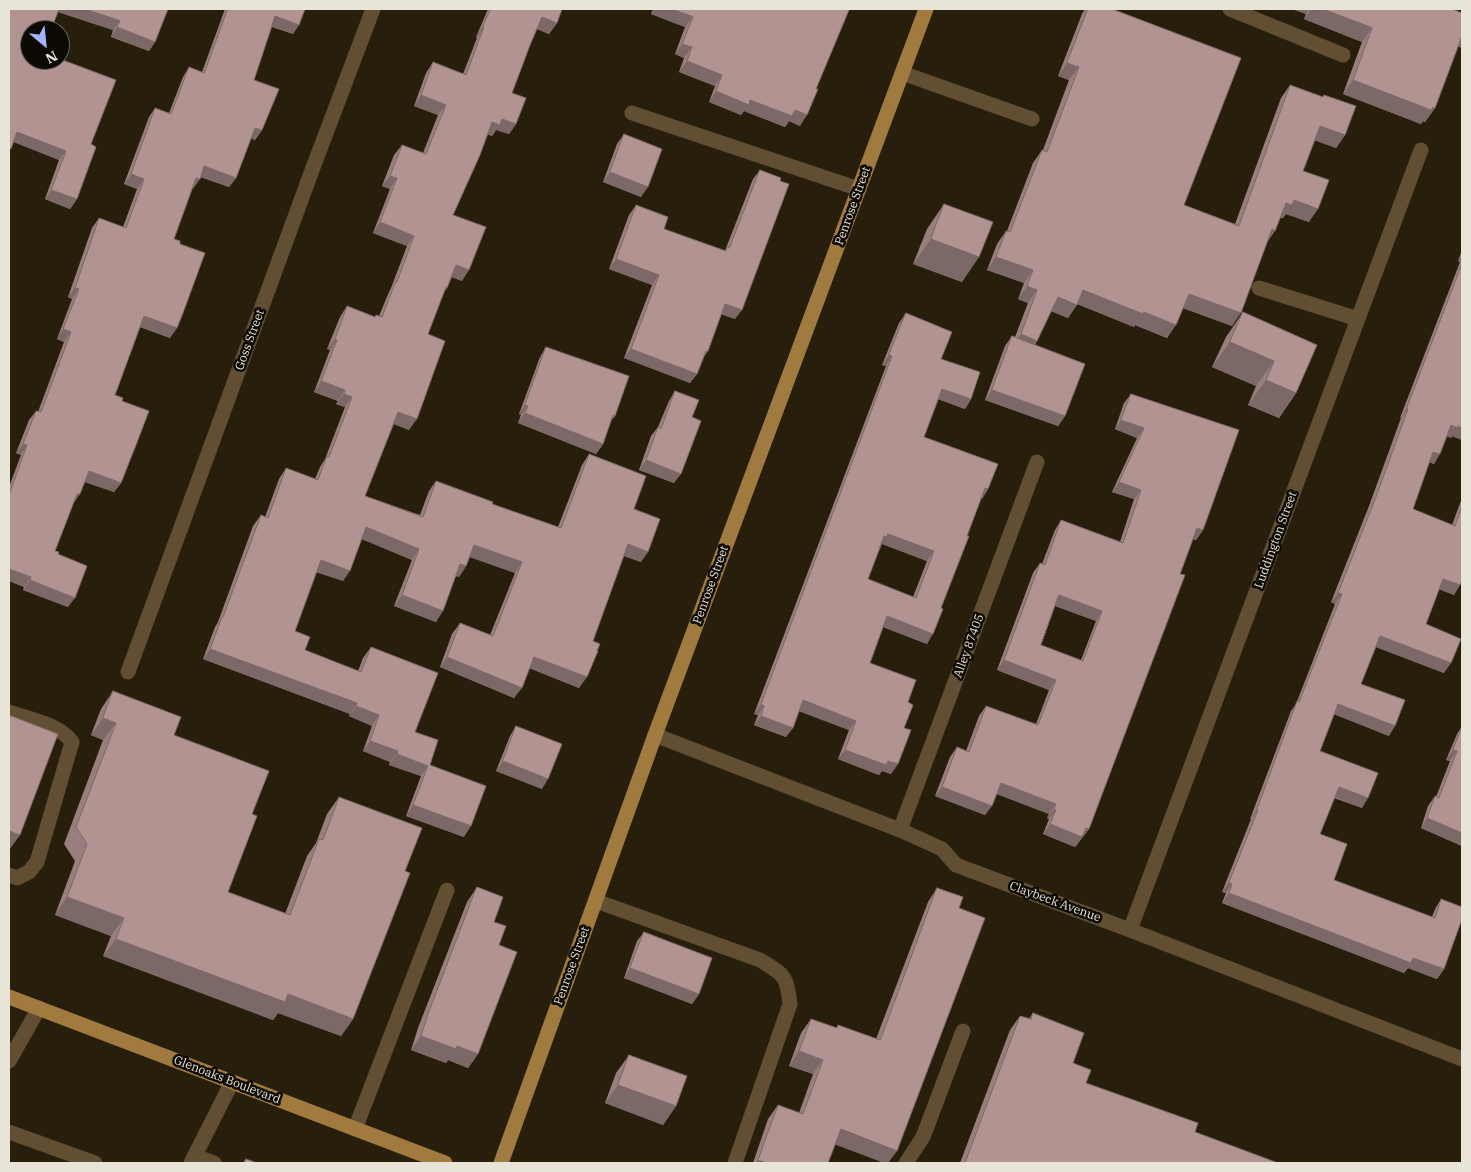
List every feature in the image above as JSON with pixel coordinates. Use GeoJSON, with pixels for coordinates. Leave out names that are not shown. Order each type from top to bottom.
{"type":"FeatureCollection","features":[{"type":"Feature","properties":{"kind":"main road","name":"Penrose Street"},"geometry":{"type":"LineString","coordinates":[[501,1163],[655,735],[926,9]]}},
{"type":"Feature","properties":{"kind":"main road","name":"Glenoaks Boulevard"},"geometry":{"type":"LineString","coordinates":[[9,997],[445,1163]]}},
{"type":"Feature","properties":{"kind":"street","name":"Goss Street"},"geometry":{"type":"LineString","coordinates":[[128,672],[373,9]]}},
{"type":"Feature","properties":{"kind":"street"},"geometry":{"type":"LineString","coordinates":[[1230,9],[1343,55]]}},
{"type":"Feature","properties":{"kind":"street"},"geometry":{"type":"LineString","coordinates":[[902,74],[1032,119]]}},
{"type":"Feature","properties":{"kind":"street"},"geometry":{"type":"LineString","coordinates":[[632,113],[859,188]]}},
{"type":"Feature","properties":{"kind":"street","name":"Luddington Street"},"geometry":{"type":"LineString","coordinates":[[1130,930],[1421,150]]}},
{"type":"Feature","properties":{"kind":"street"},"geometry":{"type":"LineString","coordinates":[[1259,288],[1358,320]]}},
{"type":"Feature","properties":{"kind":"street","name":"Alley 87405"},"geometry":{"type":"LineString","coordinates":[[900,830],[1037,462]]}},
{"type":"Feature","properties":{"kind":"street"},"geometry":{"type":"LineString","coordinates":[[9,712],[58,730],[66,734],[72,742],[37,862],[29,872],[17,878],[9,875]]}},
{"type":"Feature","properties":{"kind":"street","name":"Claybeck Avenue"},"geometry":{"type":"LineString","coordinates":[[655,735],[900,830],[942,849],[956,865],[1130,930],[1462,1059]]}},
{"type":"Feature","properties":{"kind":"street"},"geometry":{"type":"LineString","coordinates":[[355,1128],[447,890]]}},
{"type":"Feature","properties":{"kind":"street"},"geometry":{"type":"LineString","coordinates":[[596,901],[760,960],[780,972],[788,984],[790,1004],[735,1163]]}},
{"type":"Feature","properties":{"kind":"street"},"geometry":{"type":"LineString","coordinates":[[9,1061],[39,1008]]}},
{"type":"Feature","properties":{"kind":"street"},"geometry":{"type":"LineString","coordinates":[[906,1163],[923,1137],[963,1031]]}},
{"type":"Feature","properties":{"kind":"street"},"geometry":{"type":"LineString","coordinates":[[214,1163],[193,1160],[232,1082]]}},
{"type":"Feature","properties":{"kind":"street"},"geometry":{"type":"LineString","coordinates":[[9,1132],[95,1163]]}},
{"type":"Feature","properties":{"kind":"building"},"geometry":{"type":"Polygon","coordinates":[[[9,9],[59,9],[55,20],[20,20],[20,70],[70,70],[70,63],[116,80],[91,144],[96,147],[77,199],[51,190],[66,151],[17,132],[11,149],[9,148],[9,9]]]}},
{"type":"Feature","properties":{"kind":"building"},"geometry":{"type":"Polygon","coordinates":[[[85,9],[168,9],[155,42],[117,27],[120,21],[85,9]]]}},
{"type":"Feature","properties":{"kind":"building"},"geometry":{"type":"Polygon","coordinates":[[[228,9],[305,9],[299,25],[275,16],[254,80],[279,89],[262,130],[255,128],[236,178],[204,166],[200,179],[196,178],[174,239],[180,241],[180,244],[205,253],[183,313],[177,328],[144,316],[115,395],[123,398],[122,401],[149,411],[121,483],[89,471],[80,494],[77,494],[55,551],[87,566],[75,598],[30,580],[31,577],[9,569],[9,495],[27,445],[23,444],[36,411],[41,412],[71,332],[63,329],[79,289],[75,288],[99,218],[126,228],[144,179],[131,174],[155,108],[171,114],[189,67],[204,73],[228,9]]]}},
{"type":"Feature","properties":{"kind":"building"},"geometry":{"type":"Polygon","coordinates":[[[491,9],[562,9],[557,23],[542,17],[512,93],[526,98],[516,124],[502,119],[500,125],[492,122],[480,155],[453,215],[486,227],[469,270],[456,265],[428,334],[445,341],[417,419],[398,412],[365,496],[423,517],[436,481],[493,502],[492,504],[561,528],[589,454],[646,476],[634,509],[660,519],[648,552],[628,544],[593,641],[600,644],[587,677],[534,657],[522,688],[447,657],[460,623],[493,636],[522,562],[474,545],[466,566],[460,564],[443,611],[402,595],[419,549],[366,527],[350,571],[321,560],[295,631],[310,637],[305,650],[361,672],[371,647],[438,673],[415,732],[438,740],[430,765],[486,786],[471,826],[413,805],[428,766],[397,754],[398,751],[370,741],[379,715],[356,706],[357,703],[210,649],[261,515],[268,518],[286,468],[318,480],[327,456],[329,457],[352,397],[344,394],[345,390],[321,381],[337,340],[335,339],[347,306],[375,317],[376,315],[382,317],[397,282],[414,236],[380,222],[397,178],[390,176],[402,145],[426,154],[446,105],[421,95],[433,62],[466,75],[491,9]]]}},
{"type":"Feature","properties":{"kind":"building"},"geometry":{"type":"Polygon","coordinates":[[[672,9],[849,10],[807,115],[795,110],[792,116],[750,100],[749,105],[716,91],[722,75],[687,61],[692,47],[682,44],[693,17],[672,9]]]}},
{"type":"Feature","properties":{"kind":"building"},"geometry":{"type":"Polygon","coordinates":[[[1088,9],[1112,9],[1241,58],[1184,205],[1239,226],[1290,85],[1356,106],[1345,135],[1320,126],[1303,171],[1329,180],[1318,209],[1294,200],[1292,205],[1286,203],[1275,231],[1272,229],[1241,313],[1189,294],[1176,325],[1083,290],[1077,305],[1058,297],[1037,341],[1021,334],[1037,290],[1027,286],[1033,270],[996,257],[1006,231],[1010,232],[1042,150],[1047,152],[1079,67],[1067,63],[1088,9]]]}},
{"type":"Feature","properties":{"kind":"building"},"geometry":{"type":"Polygon","coordinates":[[[1323,9],[1452,9],[1462,13],[1462,36],[1435,108],[1433,107],[1431,110],[1353,80],[1372,28],[1323,9]]]}},
{"type":"Feature","properties":{"kind":"building"},"geometry":{"type":"Polygon","coordinates":[[[624,134],[662,149],[648,187],[610,172],[624,134]]]}},
{"type":"Feature","properties":{"kind":"building"},"geometry":{"type":"Polygon","coordinates":[[[760,170],[781,178],[780,181],[789,184],[742,310],[725,304],[708,351],[706,351],[697,374],[631,349],[659,275],[616,259],[636,205],[668,217],[664,229],[726,251],[727,247],[729,248],[760,170]]]}},
{"type":"Feature","properties":{"kind":"building"},"geometry":{"type":"Polygon","coordinates":[[[944,204],[993,222],[979,257],[931,239],[944,204]]]}},
{"type":"Feature","properties":{"kind":"building"},"geometry":{"type":"Polygon","coordinates":[[[1462,264],[1462,428],[1451,425],[1440,454],[1433,452],[1413,509],[1455,526],[1462,507],[1462,580],[1460,585],[1443,579],[1426,624],[1461,639],[1451,663],[1380,636],[1361,684],[1405,700],[1395,726],[1338,704],[1320,751],[1378,773],[1368,798],[1339,787],[1320,834],[1347,844],[1334,880],[1435,918],[1441,899],[1462,907],[1462,919],[1444,969],[1413,958],[1411,963],[1229,893],[1232,884],[1229,882],[1258,810],[1297,701],[1299,702],[1342,594],[1338,593],[1376,497],[1407,408],[1462,264]]]}},
{"type":"Feature","properties":{"kind":"building"},"geometry":{"type":"Polygon","coordinates":[[[1243,312],[1317,345],[1296,393],[1266,380],[1274,361],[1230,342],[1243,312]]]}},
{"type":"Feature","properties":{"kind":"building"},"geometry":{"type":"Polygon","coordinates":[[[906,313],[952,332],[941,359],[980,372],[971,399],[942,389],[924,437],[998,464],[988,489],[985,488],[933,634],[887,616],[870,663],[916,680],[908,702],[913,705],[904,728],[911,730],[898,764],[888,761],[886,765],[845,750],[856,721],[803,700],[793,728],[761,716],[764,706],[761,704],[892,356],[889,355],[906,313]],[[888,534],[887,537],[884,536],[868,579],[916,598],[934,551],[888,534]]]}},
{"type":"Feature","properties":{"kind":"building"},"geometry":{"type":"Polygon","coordinates":[[[1012,336],[1085,364],[1065,416],[992,390],[1012,336]]]}},
{"type":"Feature","properties":{"kind":"building"},"geometry":{"type":"Polygon","coordinates":[[[546,347],[629,376],[603,444],[525,413],[528,406],[525,405],[546,347]]]}},
{"type":"Feature","properties":{"kind":"building"},"geometry":{"type":"Polygon","coordinates":[[[675,391],[699,400],[692,417],[701,421],[681,474],[646,460],[658,427],[661,428],[675,391]]]}},
{"type":"Feature","properties":{"kind":"building"},"geometry":{"type":"Polygon","coordinates":[[[1131,394],[1239,430],[1203,530],[1197,528],[1180,574],[1185,575],[1089,829],[1086,828],[1082,837],[1050,824],[1056,810],[1054,809],[1056,804],[1001,783],[992,806],[942,787],[957,747],[969,752],[986,706],[1038,725],[1056,680],[1004,660],[1040,563],[1045,565],[1061,520],[1123,543],[1141,490],[1119,482],[1144,428],[1121,420],[1131,394]],[[1059,595],[1041,645],[1083,661],[1102,611],[1059,595]]]}},
{"type":"Feature","properties":{"kind":"building"},"geometry":{"type":"Polygon","coordinates":[[[113,691],[181,717],[174,735],[269,771],[252,814],[257,816],[228,892],[290,915],[319,839],[323,840],[339,797],[422,828],[405,871],[410,873],[353,1019],[288,994],[285,1002],[116,939],[124,918],[67,897],[87,844],[76,827],[116,723],[103,718],[113,691]]]}},
{"type":"Feature","properties":{"kind":"building"},"geometry":{"type":"Polygon","coordinates":[[[9,715],[58,734],[20,835],[9,831],[9,715]]]}},
{"type":"Feature","properties":{"kind":"building"},"geometry":{"type":"Polygon","coordinates":[[[516,726],[562,744],[548,779],[503,761],[516,726]]]}},
{"type":"Feature","properties":{"kind":"building"},"geometry":{"type":"Polygon","coordinates":[[[1462,727],[1462,833],[1427,818],[1435,796],[1439,798],[1457,751],[1453,750],[1462,727]]]}},
{"type":"Feature","properties":{"kind":"building"},"geometry":{"type":"Polygon","coordinates":[[[477,887],[503,897],[494,922],[506,926],[499,945],[517,952],[478,1054],[457,1046],[456,1049],[421,1036],[477,887]]]}},
{"type":"Feature","properties":{"kind":"building"},"geometry":{"type":"Polygon","coordinates":[[[937,888],[963,897],[959,908],[985,918],[897,1151],[841,1129],[828,1163],[767,1163],[758,1160],[778,1105],[803,1114],[823,1060],[799,1051],[811,1019],[837,1028],[838,1025],[880,1040],[937,888]]]}},
{"type":"Feature","properties":{"kind":"building"},"geometry":{"type":"Polygon","coordinates":[[[644,932],[712,958],[699,994],[630,968],[644,932]]]}},
{"type":"Feature","properties":{"kind":"building"},"geometry":{"type":"Polygon","coordinates":[[[1033,1013],[1084,1033],[1073,1063],[1091,1070],[1086,1083],[1198,1123],[1195,1132],[1278,1163],[965,1163],[1020,1016],[1031,1019],[1033,1013]]]}},
{"type":"Feature","properties":{"kind":"building"},"geometry":{"type":"Polygon","coordinates":[[[629,1055],[687,1076],[676,1106],[618,1085],[629,1055]]]}},
{"type":"Feature","properties":{"kind":"building"},"geometry":{"type":"Polygon","coordinates":[[[246,1159],[257,1163],[244,1163],[246,1159]]]}}]}
